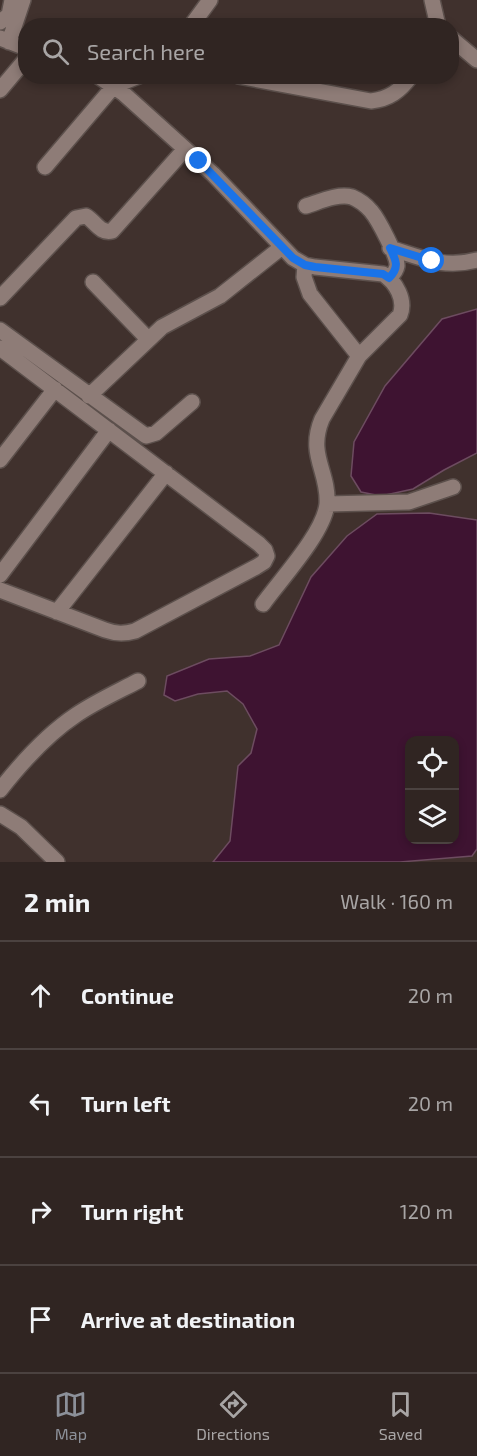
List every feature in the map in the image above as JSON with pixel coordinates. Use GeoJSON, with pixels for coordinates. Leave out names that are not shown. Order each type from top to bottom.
{"type":"FeatureCollection","features":[{"type":"Feature","properties":{"kind":"street"},"geometry":{"type":"LineString","coordinates":[[0,22],[9,15],[12,0]]}},
{"type":"Feature","properties":{"kind":"street"},"geometry":{"type":"LineString","coordinates":[[5,40],[22,0]]}},
{"type":"Feature","properties":{"kind":"street"},"geometry":{"type":"LineString","coordinates":[[197,18],[210,0]]}},
{"type":"Feature","properties":{"kind":"street"},"geometry":{"type":"LineString","coordinates":[[432,0],[436,18]]}},
{"type":"Feature","properties":{"kind":"street"},"geometry":{"type":"LineString","coordinates":[[459,45],[477,60]]}},
{"type":"Feature","properties":{"kind":"street"},"geometry":{"type":"LineString","coordinates":[[0,90],[18,69]]}},
{"type":"Feature","properties":{"kind":"street"},"geometry":{"type":"LineString","coordinates":[[111,84],[213,174],[293,258],[305,265],[383,274],[389,278],[402,300],[402,309],[394,321],[359,356],[322,419],[315,446],[326,491],[327,504],[324,518],[263,604]]}},
{"type":"Feature","properties":{"kind":"street"},"geometry":{"type":"LineString","coordinates":[[45,167],[114,86],[119,84]]}},
{"type":"Feature","properties":{"kind":"street"},"geometry":{"type":"LineString","coordinates":[[282,84],[371,100],[391,96],[405,84]]}},
{"type":"Feature","properties":{"kind":"street"},"geometry":{"type":"LineString","coordinates":[[0,298],[76,218],[86,216],[101,230],[112,231],[185,149]]}},
{"type":"Feature","properties":{"kind":"street"},"geometry":{"type":"LineString","coordinates":[[306,206],[339,196],[355,198],[370,209],[376,217],[397,267],[389,278]]}},
{"type":"Feature","properties":{"kind":"street"},"geometry":{"type":"LineString","coordinates":[[89,396],[148,339],[173,321],[220,296],[282,247]]}},
{"type":"Feature","properties":{"kind":"street"},"geometry":{"type":"LineString","coordinates":[[390,248],[438,263],[452,264],[477,260]]}},
{"type":"Feature","properties":{"kind":"street"},"geometry":{"type":"LineString","coordinates":[[305,265],[304,277],[310,294],[359,356]]}},
{"type":"Feature","properties":{"kind":"street"},"geometry":{"type":"LineString","coordinates":[[93,282],[148,339]]}},
{"type":"Feature","properties":{"kind":"street"},"geometry":{"type":"LineString","coordinates":[[0,330],[146,436],[156,433],[192,402]]}},
{"type":"Feature","properties":{"kind":"street"},"geometry":{"type":"LineString","coordinates":[[0,348],[259,544],[267,556],[264,562],[135,631],[124,633],[114,634],[0,590]]}},
{"type":"Feature","properties":{"kind":"street"},"geometry":{"type":"LineString","coordinates":[[0,460],[55,389]]}},
{"type":"Feature","properties":{"kind":"street"},"geometry":{"type":"LineString","coordinates":[[0,575],[109,430]]}},
{"type":"Feature","properties":{"kind":"street"},"geometry":{"type":"LineString","coordinates":[[57,612],[166,473]]}},
{"type":"Feature","properties":{"kind":"street"},"geometry":{"type":"LineString","coordinates":[[327,504],[409,502],[453,487]]}},
{"type":"Feature","properties":{"kind":"street"},"geometry":{"type":"LineString","coordinates":[[0,790],[16,768],[62,725],[77,714],[138,681]]}},
{"type":"Feature","properties":{"kind":"street"},"geometry":{"type":"LineString","coordinates":[[0,814],[21,827],[57,862]]}},
{"type":"Feature","properties":{"kind":"shaded area"},"geometry":{"type":"Polygon","coordinates":[[[477,309],[477,453],[413,489],[381,496],[361,492],[351,476],[354,442],[385,386],[442,319],[477,309]]]}},
{"type":"Feature","properties":{"kind":"shaded area"},"geometry":{"type":"Polygon","coordinates":[[[429,513],[477,520],[477,849],[472,856],[400,862],[213,862],[230,841],[238,766],[251,753],[257,729],[243,704],[227,691],[198,694],[175,701],[164,695],[167,676],[209,659],[250,656],[279,645],[311,577],[347,536],[377,514],[429,513]]]}},
{"type":"Feature","properties":{"kind":"route"},"geometry":{"type":"LineString","coordinates":[[199,161],[293,258],[305,265],[383,274],[389,278],[397,267],[390,248],[432,261]]}}]}
